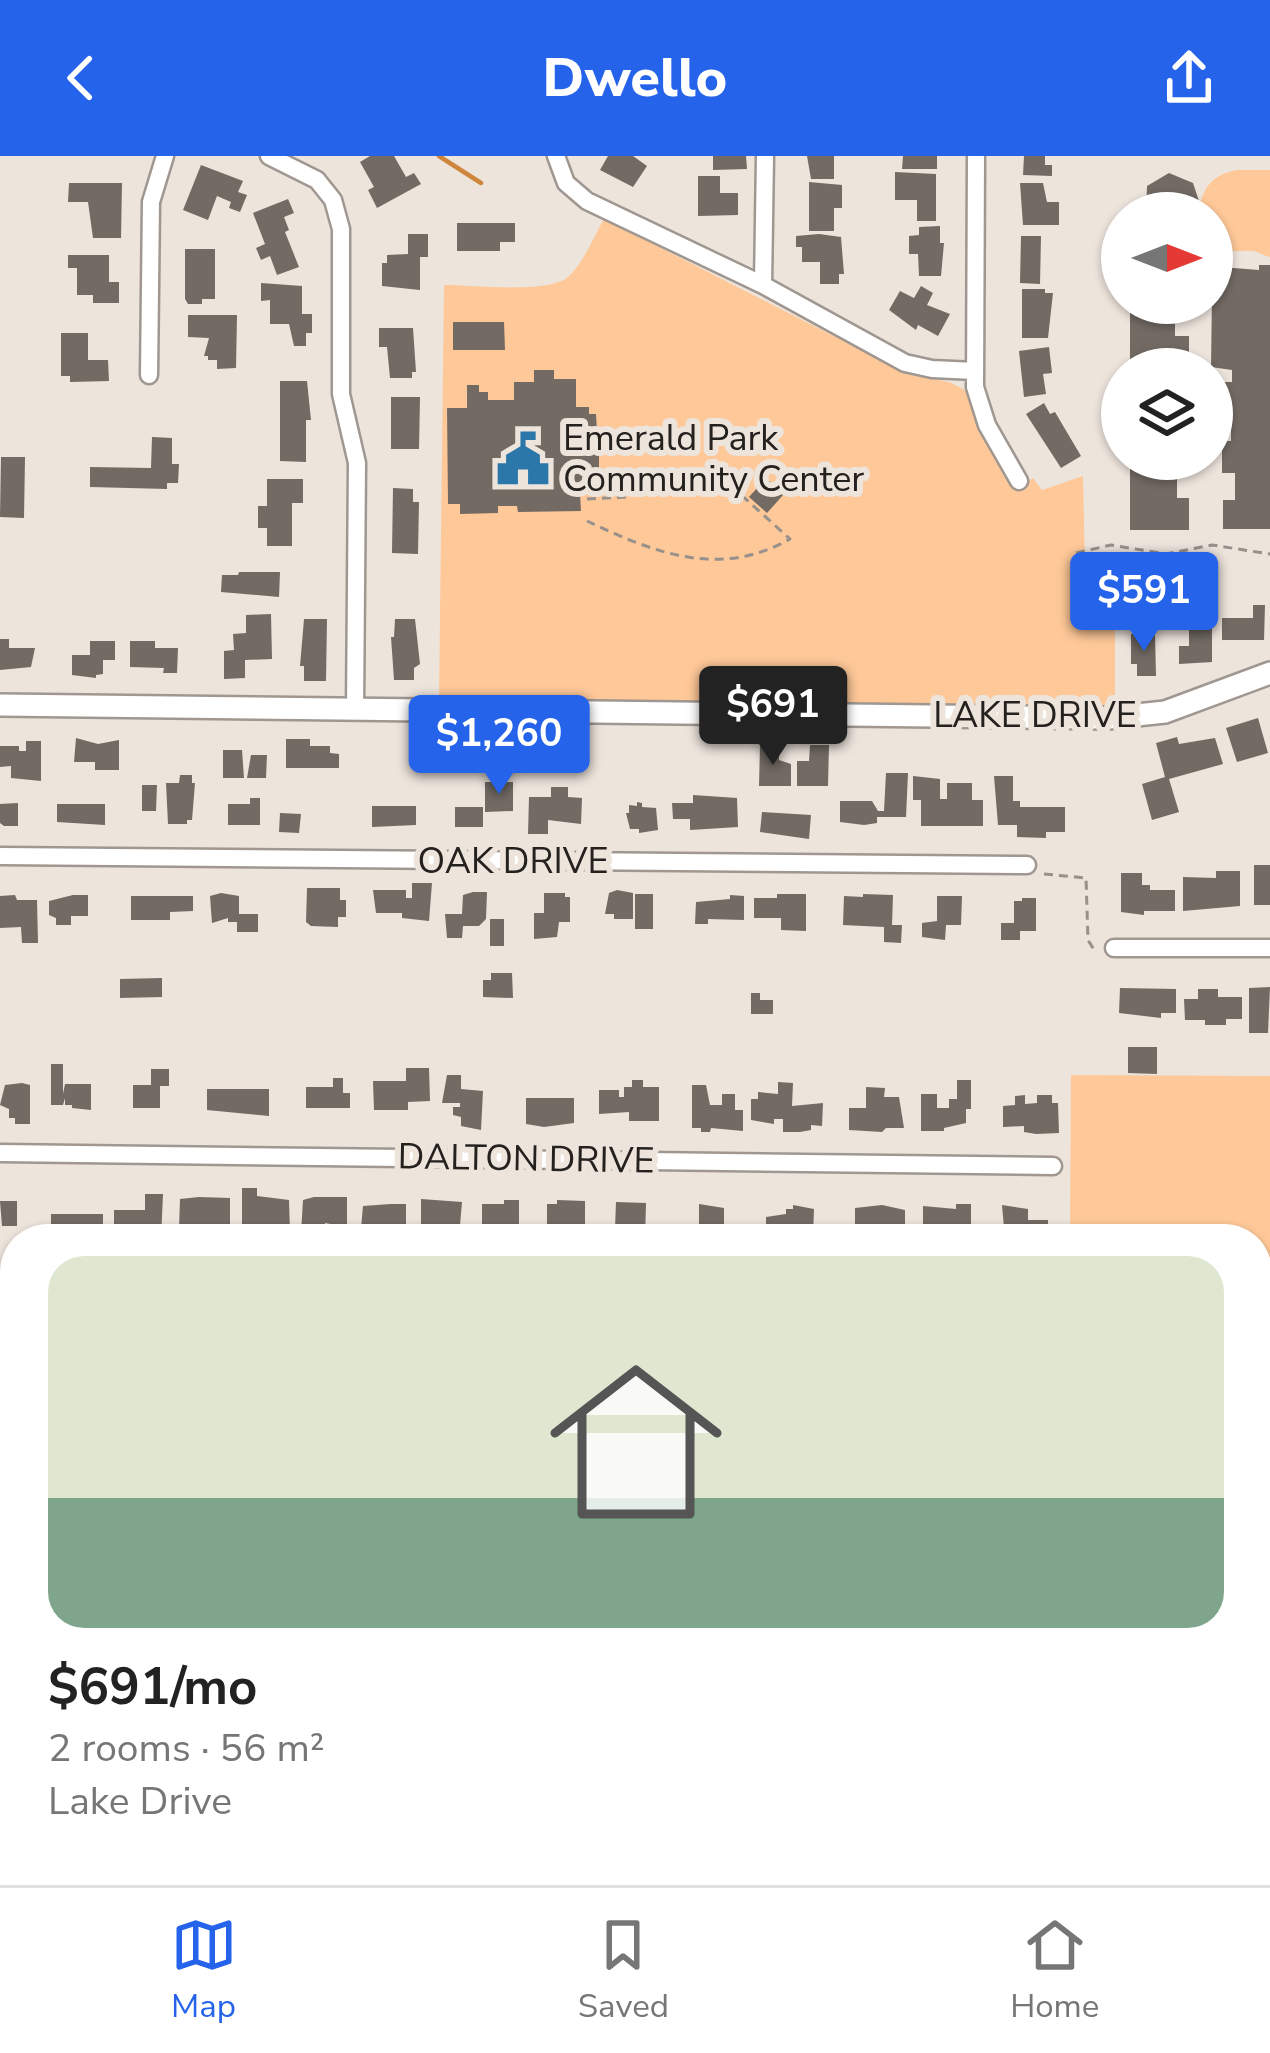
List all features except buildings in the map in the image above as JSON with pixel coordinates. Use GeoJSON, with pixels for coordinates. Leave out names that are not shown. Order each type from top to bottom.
{"type":"FeatureCollection","features":[{"type":"Feature","properties":{"kind":"street"},"geometry":{"type":"LineString","coordinates":[[149,375],[151,202],[165,156]]}},
{"type":"Feature","properties":{"kind":"street"},"geometry":{"type":"LineString","coordinates":[[269,156],[317,180],[339,215],[343,248],[341,394],[357,463],[355,710]]}},
{"type":"Feature","properties":{"kind":"street"},"geometry":{"type":"LineString","coordinates":[[763,285],[765,156]]}},
{"type":"Feature","properties":{"kind":"street"},"geometry":{"type":"LineString","coordinates":[[976,156],[975,371],[987,425],[1019,481]]}},
{"type":"Feature","properties":{"kind":"street"},"geometry":{"type":"LineString","coordinates":[[558,165],[587,201],[763,285],[905,363],[932,370],[975,371]]}},
{"type":"Feature","properties":{"kind":"street","name":"LAKE DRIVE"},"geometry":{"type":"LineString","coordinates":[[0,705],[1108,718],[1165,712],[1270,673]]}},
{"type":"Feature","properties":{"kind":"street","name":"OAK DRIVE"},"geometry":{"type":"LineString","coordinates":[[0,856],[1027,865]]}},
{"type":"Feature","properties":{"kind":"street"},"geometry":{"type":"LineString","coordinates":[[1107,951],[1270,948]]}},
{"type":"Feature","properties":{"kind":"street","name":"DALTON DRIVE"},"geometry":{"type":"LineString","coordinates":[[0,1153],[1053,1166]]}},
{"type":"Feature","properties":{"kind":"path"},"geometry":{"type":"LineString","coordinates":[[587,499],[628,496],[680,476],[711,475],[724,480],[790,539],[747,558],[678,557],[587,521]]}},
{"type":"Feature","properties":{"kind":"path"},"geometry":{"type":"LineString","coordinates":[[1076,554],[1112,545],[1166,554],[1212,544],[1270,554]]}},
{"type":"Feature","properties":{"kind":"path"},"geometry":{"type":"LineString","coordinates":[[1027,865],[1040,873],[1086,878],[1088,940],[1095,953],[1107,951]]}},
{"type":"Feature","properties":{"kind":"shaded area"},"geometry":{"type":"Polygon","coordinates":[[[1270,170],[1270,257],[1233,251],[1233,192],[1205,192],[1221,175],[1270,170]]]}},
{"type":"Feature","properties":{"kind":"shaded area"},"geometry":{"type":"Polygon","coordinates":[[[604,219],[910,375],[965,390],[1014,490],[1033,478],[1042,490],[1083,476],[1085,571],[1115,572],[1115,707],[439,701],[444,285],[527,287],[558,282],[579,265],[604,219]]]}},
{"type":"Feature","properties":{"kind":"shaded area"},"geometry":{"type":"Polygon","coordinates":[[[1071,1075],[1270,1076],[1270,1224],[1070,1224],[1071,1075]]]}},
{"type":"Feature","properties":{"kind":"waterway"},"geometry":{"type":"LineString","coordinates":[[439,156],[481,183]]}},
{"type":"Feature","properties":{"kind":"place","name":"Emerald Park Community Center"},"geometry":{"type":"Point","coordinates":[523,459]}}]}
